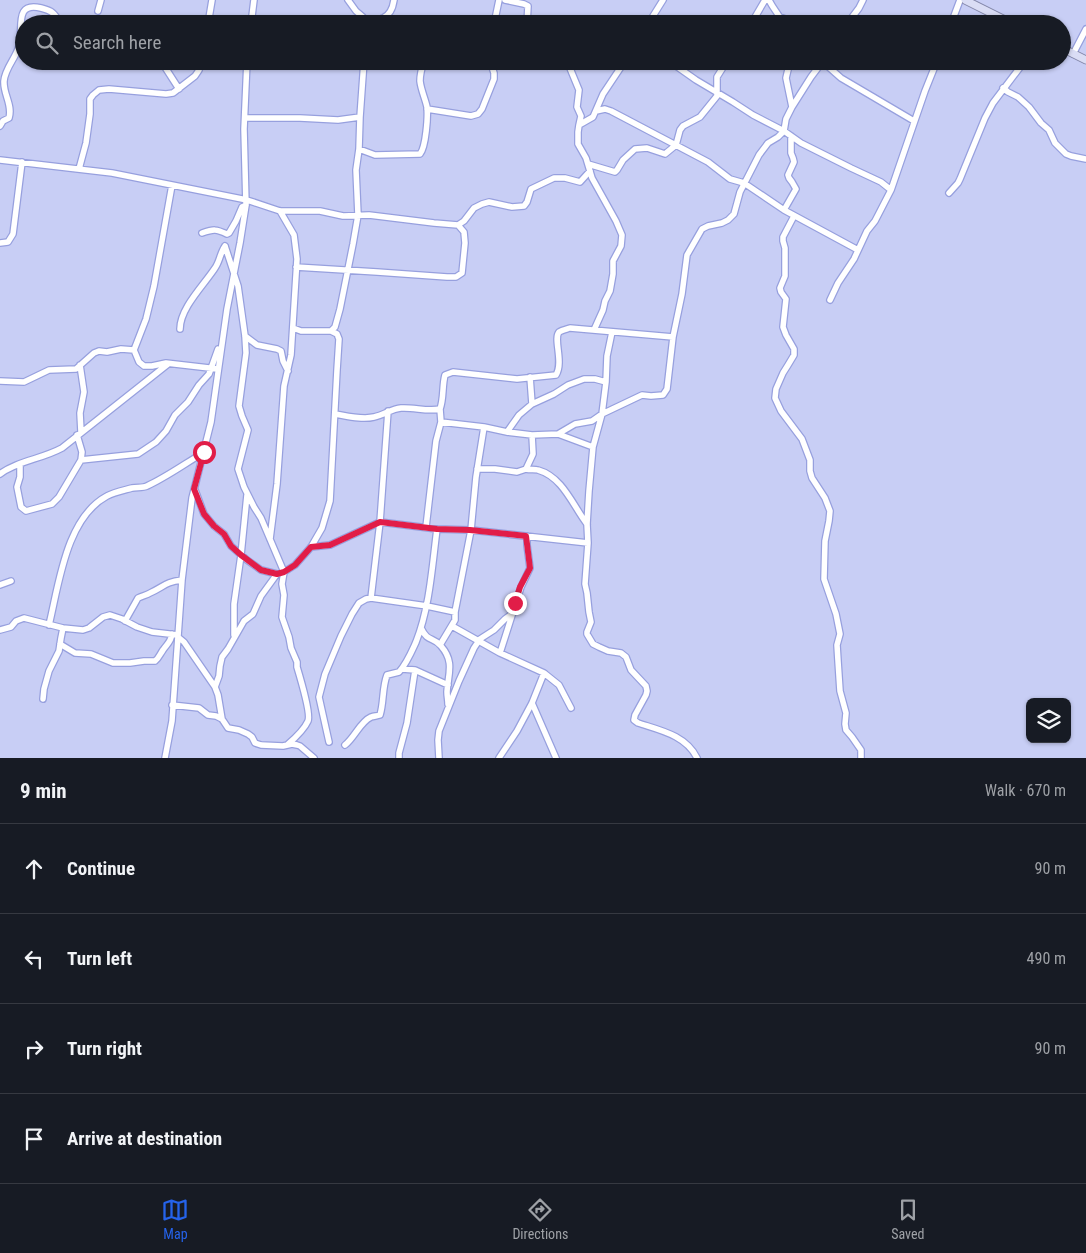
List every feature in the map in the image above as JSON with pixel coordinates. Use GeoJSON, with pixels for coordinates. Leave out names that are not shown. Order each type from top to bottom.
{"type":"FeatureCollection","features":[{"type":"Feature","properties":{"kind":"main road"},"geometry":{"type":"LineString","coordinates":[[965,0],[995,15]]}},
{"type":"Feature","properties":{"kind":"main road"},"geometry":{"type":"LineString","coordinates":[[1073,54],[1086,60]]}},
{"type":"Feature","properties":{"kind":"street"},"geometry":{"type":"LineString","coordinates":[[37,7],[43,0]]}},
{"type":"Feature","properties":{"kind":"street"},"geometry":{"type":"LineString","coordinates":[[98,11],[101,0]]}},
{"type":"Feature","properties":{"kind":"street"},"geometry":{"type":"LineString","coordinates":[[210,15],[212,0]]}},
{"type":"Feature","properties":{"kind":"street"},"geometry":{"type":"LineString","coordinates":[[252,15],[254,0]]}},
{"type":"Feature","properties":{"kind":"street"},"geometry":{"type":"LineString","coordinates":[[348,0],[360,15]]}},
{"type":"Feature","properties":{"kind":"street"},"geometry":{"type":"LineString","coordinates":[[387,15],[394,0]]}},
{"type":"Feature","properties":{"kind":"street"},"geometry":{"type":"LineString","coordinates":[[496,15],[499,0]]}},
{"type":"Feature","properties":{"kind":"street"},"geometry":{"type":"LineString","coordinates":[[505,0],[528,6],[528,15]]}},
{"type":"Feature","properties":{"kind":"street"},"geometry":{"type":"LineString","coordinates":[[654,15],[663,0]]}},
{"type":"Feature","properties":{"kind":"street"},"geometry":{"type":"LineString","coordinates":[[756,15],[764,0]]}},
{"type":"Feature","properties":{"kind":"street"},"geometry":{"type":"LineString","coordinates":[[769,0],[778,15]]}},
{"type":"Feature","properties":{"kind":"street"},"geometry":{"type":"LineString","coordinates":[[854,15],[863,0]]}},
{"type":"Feature","properties":{"kind":"street"},"geometry":{"type":"LineString","coordinates":[[954,15],[960,0]]}},
{"type":"Feature","properties":{"kind":"street"},"geometry":{"type":"LineString","coordinates":[[22,15],[24,10],[37,7],[51,10],[56,15]]}},
{"type":"Feature","properties":{"kind":"street"},"geometry":{"type":"LineString","coordinates":[[1073,54],[1086,29]]}},
{"type":"Feature","properties":{"kind":"street"},"geometry":{"type":"LineString","coordinates":[[0,126],[8,118],[10,112],[4,90],[4,78],[15,55]]}},
{"type":"Feature","properties":{"kind":"street"},"geometry":{"type":"LineString","coordinates":[[167,70],[179,89]]}},
{"type":"Feature","properties":{"kind":"street"},"geometry":{"type":"LineString","coordinates":[[79,169],[86,143],[90,99],[99,90],[109,88],[166,94],[173,93],[195,76],[199,70]]}},
{"type":"Feature","properties":{"kind":"street"},"geometry":{"type":"LineString","coordinates":[[165,758],[172,721],[176,635],[192,498],[211,422],[227,309],[247,203],[244,146],[247,70]]}},
{"type":"Feature","properties":{"kind":"street"},"geometry":{"type":"LineString","coordinates":[[331,330],[334,327],[340,310],[358,215],[356,170],[363,70]]}},
{"type":"Feature","properties":{"kind":"street"},"geometry":{"type":"LineString","coordinates":[[359,148],[375,155],[420,154],[425,143],[427,109],[421,85],[422,70]]}},
{"type":"Feature","properties":{"kind":"street"},"geometry":{"type":"LineString","coordinates":[[427,109],[471,116],[478,114],[494,80],[493,70]]}},
{"type":"Feature","properties":{"kind":"street"},"geometry":{"type":"LineString","coordinates":[[571,70],[579,90],[578,107],[581,116],[578,144],[592,178],[622,234],[621,246],[613,261],[610,291],[594,330]]}},
{"type":"Feature","properties":{"kind":"street"},"geometry":{"type":"LineString","coordinates":[[579,125],[593,117],[603,94],[619,70]]}},
{"type":"Feature","properties":{"kind":"street"},"geometry":{"type":"LineString","coordinates":[[682,70],[753,116],[784,131],[801,144],[881,182],[891,190]]}},
{"type":"Feature","properties":{"kind":"street"},"geometry":{"type":"LineString","coordinates":[[589,168],[615,172],[623,160],[635,148],[647,148],[665,154],[676,145],[680,130],[700,117],[717,96],[717,77],[721,70]]}},
{"type":"Feature","properties":{"kind":"street"},"geometry":{"type":"LineString","coordinates":[[788,70],[786,78],[792,107]]}},
{"type":"Feature","properties":{"kind":"street"},"geometry":{"type":"LineString","coordinates":[[558,434],[575,424],[592,421],[602,414],[642,395],[663,395],[667,389],[673,337],[682,294],[687,255],[702,229],[722,223],[734,214],[737,198],[758,155],[784,131],[786,119],[792,107],[817,70]]}},
{"type":"Feature","properties":{"kind":"street"},"geometry":{"type":"LineString","coordinates":[[832,70],[840,78],[914,121]]}},
{"type":"Feature","properties":{"kind":"street"},"geometry":{"type":"LineString","coordinates":[[830,300],[891,190],[934,70]]}},
{"type":"Feature","properties":{"kind":"street"},"geometry":{"type":"LineString","coordinates":[[949,193],[958,183],[993,103],[1018,70]]}},
{"type":"Feature","properties":{"kind":"street"},"geometry":{"type":"LineString","coordinates":[[1003,88],[1018,97],[1029,107],[1066,154],[1086,159]]}},
{"type":"Feature","properties":{"kind":"street"},"geometry":{"type":"LineString","coordinates":[[596,111],[604,109],[611,111],[676,145],[708,162],[730,179],[744,183],[794,216],[858,250]]}},
{"type":"Feature","properties":{"kind":"street"},"geometry":{"type":"LineString","coordinates":[[245,118],[338,120],[360,117]]}},
{"type":"Feature","properties":{"kind":"street"},"geometry":{"type":"LineString","coordinates":[[784,210],[796,189],[788,178],[794,162],[791,154],[791,136]]}},
{"type":"Feature","properties":{"kind":"street"},"geometry":{"type":"LineString","coordinates":[[0,160],[112,173],[172,185],[280,211],[320,211],[343,216],[369,215],[434,224],[458,225],[464,221],[474,208],[482,204],[489,202],[512,207],[524,206],[531,189],[554,178],[565,178],[580,182],[589,168]]}},
{"type":"Feature","properties":{"kind":"street"},"geometry":{"type":"LineString","coordinates":[[0,243],[8,242],[13,234],[22,162]]}},
{"type":"Feature","properties":{"kind":"street"},"geometry":{"type":"LineString","coordinates":[[172,185],[154,286],[146,319],[134,350],[139,362],[144,366],[166,363],[218,369]]}},
{"type":"Feature","properties":{"kind":"street"},"geometry":{"type":"LineString","coordinates":[[202,233],[213,229],[228,234],[242,207],[247,203]]}},
{"type":"Feature","properties":{"kind":"street"},"geometry":{"type":"LineString","coordinates":[[270,541],[277,484],[284,386],[291,356],[297,259],[294,235],[280,211]]}},
{"type":"Feature","properties":{"kind":"street"},"geometry":{"type":"LineString","coordinates":[[794,216],[783,237],[785,276],[780,288],[786,299],[783,327],[794,349],[794,355],[783,373],[776,389],[775,398],[781,411],[802,439],[810,460],[812,478],[825,498],[830,512],[824,579],[836,614],[840,634],[837,645],[840,691],[846,713],[846,730],[861,750],[861,758]]}},
{"type":"Feature","properties":{"kind":"street"},"geometry":{"type":"LineString","coordinates":[[296,267],[447,277],[456,276],[462,273],[465,243],[464,232],[458,225]]}},
{"type":"Feature","properties":{"kind":"street"},"geometry":{"type":"LineString","coordinates":[[180,329],[184,313],[216,267],[225,246],[238,286],[246,352],[239,406],[248,430],[238,469],[244,487],[261,518],[280,562],[284,595],[282,617],[297,662],[308,712],[308,720],[287,746]]}},
{"type":"Feature","properties":{"kind":"street"},"geometry":{"type":"LineString","coordinates":[[215,687],[219,676],[221,660],[244,621],[253,614],[261,596],[280,573],[295,565],[311,547],[322,528],[330,502],[339,339],[337,334],[331,330],[300,331],[293,328]]}},
{"type":"Feature","properties":{"kind":"street"},"geometry":{"type":"LineString","coordinates":[[426,527],[436,441],[441,422],[440,409],[445,375],[449,372],[470,373],[517,379],[556,375],[560,358],[557,341],[558,334],[570,328],[673,337]]}},
{"type":"Feature","properties":{"kind":"street"},"geometry":{"type":"LineString","coordinates":[[612,332],[607,356],[602,414],[592,447],[585,584],[588,593],[591,622],[586,632],[593,644],[608,651],[621,653],[626,657],[630,670],[646,686],[646,695],[634,720],[638,724],[669,733],[691,749],[697,758]]}},
{"type":"Feature","properties":{"kind":"street"},"geometry":{"type":"LineString","coordinates":[[245,336],[257,345],[281,351],[288,372]]}},
{"type":"Feature","properties":{"kind":"street"},"geometry":{"type":"LineString","coordinates":[[81,460],[138,454],[156,442],[208,374],[223,338]]}},
{"type":"Feature","properties":{"kind":"street"},"geometry":{"type":"LineString","coordinates":[[0,381],[24,382],[49,370],[76,369],[94,353],[99,351],[134,350]]}},
{"type":"Feature","properties":{"kind":"street"},"geometry":{"type":"LineString","coordinates":[[0,474],[10,468],[62,448],[168,364]]}},
{"type":"Feature","properties":{"kind":"street"},"geometry":{"type":"LineString","coordinates":[[20,464],[20,477],[17,487],[21,507],[26,511],[52,504],[56,501],[81,460],[82,452],[79,434],[84,392],[80,365]]}},
{"type":"Feature","properties":{"kind":"street"},"geometry":{"type":"LineString","coordinates":[[530,377],[532,404]]}},
{"type":"Feature","properties":{"kind":"street"},"geometry":{"type":"LineString","coordinates":[[507,432],[519,415],[532,404],[568,385],[584,379],[606,382]]}},
{"type":"Feature","properties":{"kind":"street"},"geometry":{"type":"LineString","coordinates":[[335,414],[360,418],[374,417],[398,408],[440,409]]}},
{"type":"Feature","properties":{"kind":"street"},"geometry":{"type":"LineString","coordinates":[[371,598],[380,522],[388,411]]}},
{"type":"Feature","properties":{"kind":"street"},"geometry":{"type":"LineString","coordinates":[[441,422],[532,435],[558,434],[592,447]]}},
{"type":"Feature","properties":{"kind":"street"},"geometry":{"type":"LineString","coordinates":[[440,645],[455,620],[484,427]]}},
{"type":"Feature","properties":{"kind":"street"},"geometry":{"type":"LineString","coordinates":[[526,469],[532,454],[532,435]]}},
{"type":"Feature","properties":{"kind":"street"},"geometry":{"type":"LineString","coordinates":[[49,625],[67,552],[75,530],[84,516],[108,495],[132,488],[145,487],[204,452]]}},
{"type":"Feature","properties":{"kind":"street"},"geometry":{"type":"LineString","coordinates":[[477,468],[517,472],[526,469],[539,470],[558,483],[566,492],[587,524]]}},
{"type":"Feature","properties":{"kind":"street"},"geometry":{"type":"LineString","coordinates":[[194,489],[204,514],[224,534],[231,546],[261,570],[280,573]]}},
{"type":"Feature","properties":{"kind":"street"},"geometry":{"type":"LineString","coordinates":[[234,638],[234,604],[248,494]]}},
{"type":"Feature","properties":{"kind":"street"},"geometry":{"type":"LineString","coordinates":[[311,547],[330,545],[380,522],[588,543]]}},
{"type":"Feature","properties":{"kind":"street"},"geometry":{"type":"LineString","coordinates":[[345,745],[351,740],[359,727],[370,717],[380,715],[383,687],[387,675],[399,672],[410,656],[427,606],[437,529]]}},
{"type":"Feature","properties":{"kind":"street"},"geometry":{"type":"LineString","coordinates":[[500,653],[520,587],[530,568],[526,536]]}},
{"type":"Feature","properties":{"kind":"street"},"geometry":{"type":"LineString","coordinates":[[125,621],[138,598],[149,594],[163,584],[182,580]]}},
{"type":"Feature","properties":{"kind":"street"},"geometry":{"type":"LineString","coordinates":[[0,585],[11,582]]}},
{"type":"Feature","properties":{"kind":"street"},"geometry":{"type":"LineString","coordinates":[[329,742],[319,698],[325,674],[341,636],[359,603],[371,598],[455,612]]}},
{"type":"Feature","properties":{"kind":"street"},"geometry":{"type":"LineString","coordinates":[[439,758],[439,731],[448,706],[478,641],[512,614]]}},
{"type":"Feature","properties":{"kind":"street"},"geometry":{"type":"LineString","coordinates":[[0,630],[24,618],[73,630],[89,628],[103,617],[110,615],[152,632],[176,635],[184,642],[215,687],[222,720]]}},
{"type":"Feature","properties":{"kind":"street"},"geometry":{"type":"LineString","coordinates":[[452,626],[500,653],[544,673],[559,686],[571,708]]}},
{"type":"Feature","properties":{"kind":"street"},"geometry":{"type":"LineString","coordinates":[[43,699],[49,671],[59,652],[63,628]]}},
{"type":"Feature","properties":{"kind":"street"},"geometry":{"type":"LineString","coordinates":[[421,628],[426,638],[437,642],[449,659],[448,706]]}},
{"type":"Feature","properties":{"kind":"street"},"geometry":{"type":"LineString","coordinates":[[60,644],[75,653],[91,654],[113,663],[155,662],[163,649],[176,635]]}},
{"type":"Feature","properties":{"kind":"street"},"geometry":{"type":"LineString","coordinates":[[402,669],[415,670],[448,685]]}},
{"type":"Feature","properties":{"kind":"street"},"geometry":{"type":"LineString","coordinates":[[399,758],[407,724],[415,670]]}},
{"type":"Feature","properties":{"kind":"street"},"geometry":{"type":"LineString","coordinates":[[498,758],[517,732],[532,703],[544,673]]}},
{"type":"Feature","properties":{"kind":"street"},"geometry":{"type":"LineString","coordinates":[[532,703],[556,758]]}},
{"type":"Feature","properties":{"kind":"street"},"geometry":{"type":"LineString","coordinates":[[172,705],[199,708],[222,720],[228,728],[239,730],[252,736],[256,743],[260,745],[287,746],[292,744],[300,746],[308,755],[314,758]]}},
{"type":"Feature","properties":{"kind":"route"},"geometry":{"type":"LineString","coordinates":[[204,452],[194,489],[204,514],[224,534],[231,546],[261,570],[277,574],[284,572],[295,565],[311,547],[330,545],[380,522],[437,529],[470,530],[526,536],[530,568],[520,587],[515,603]]}}]}
